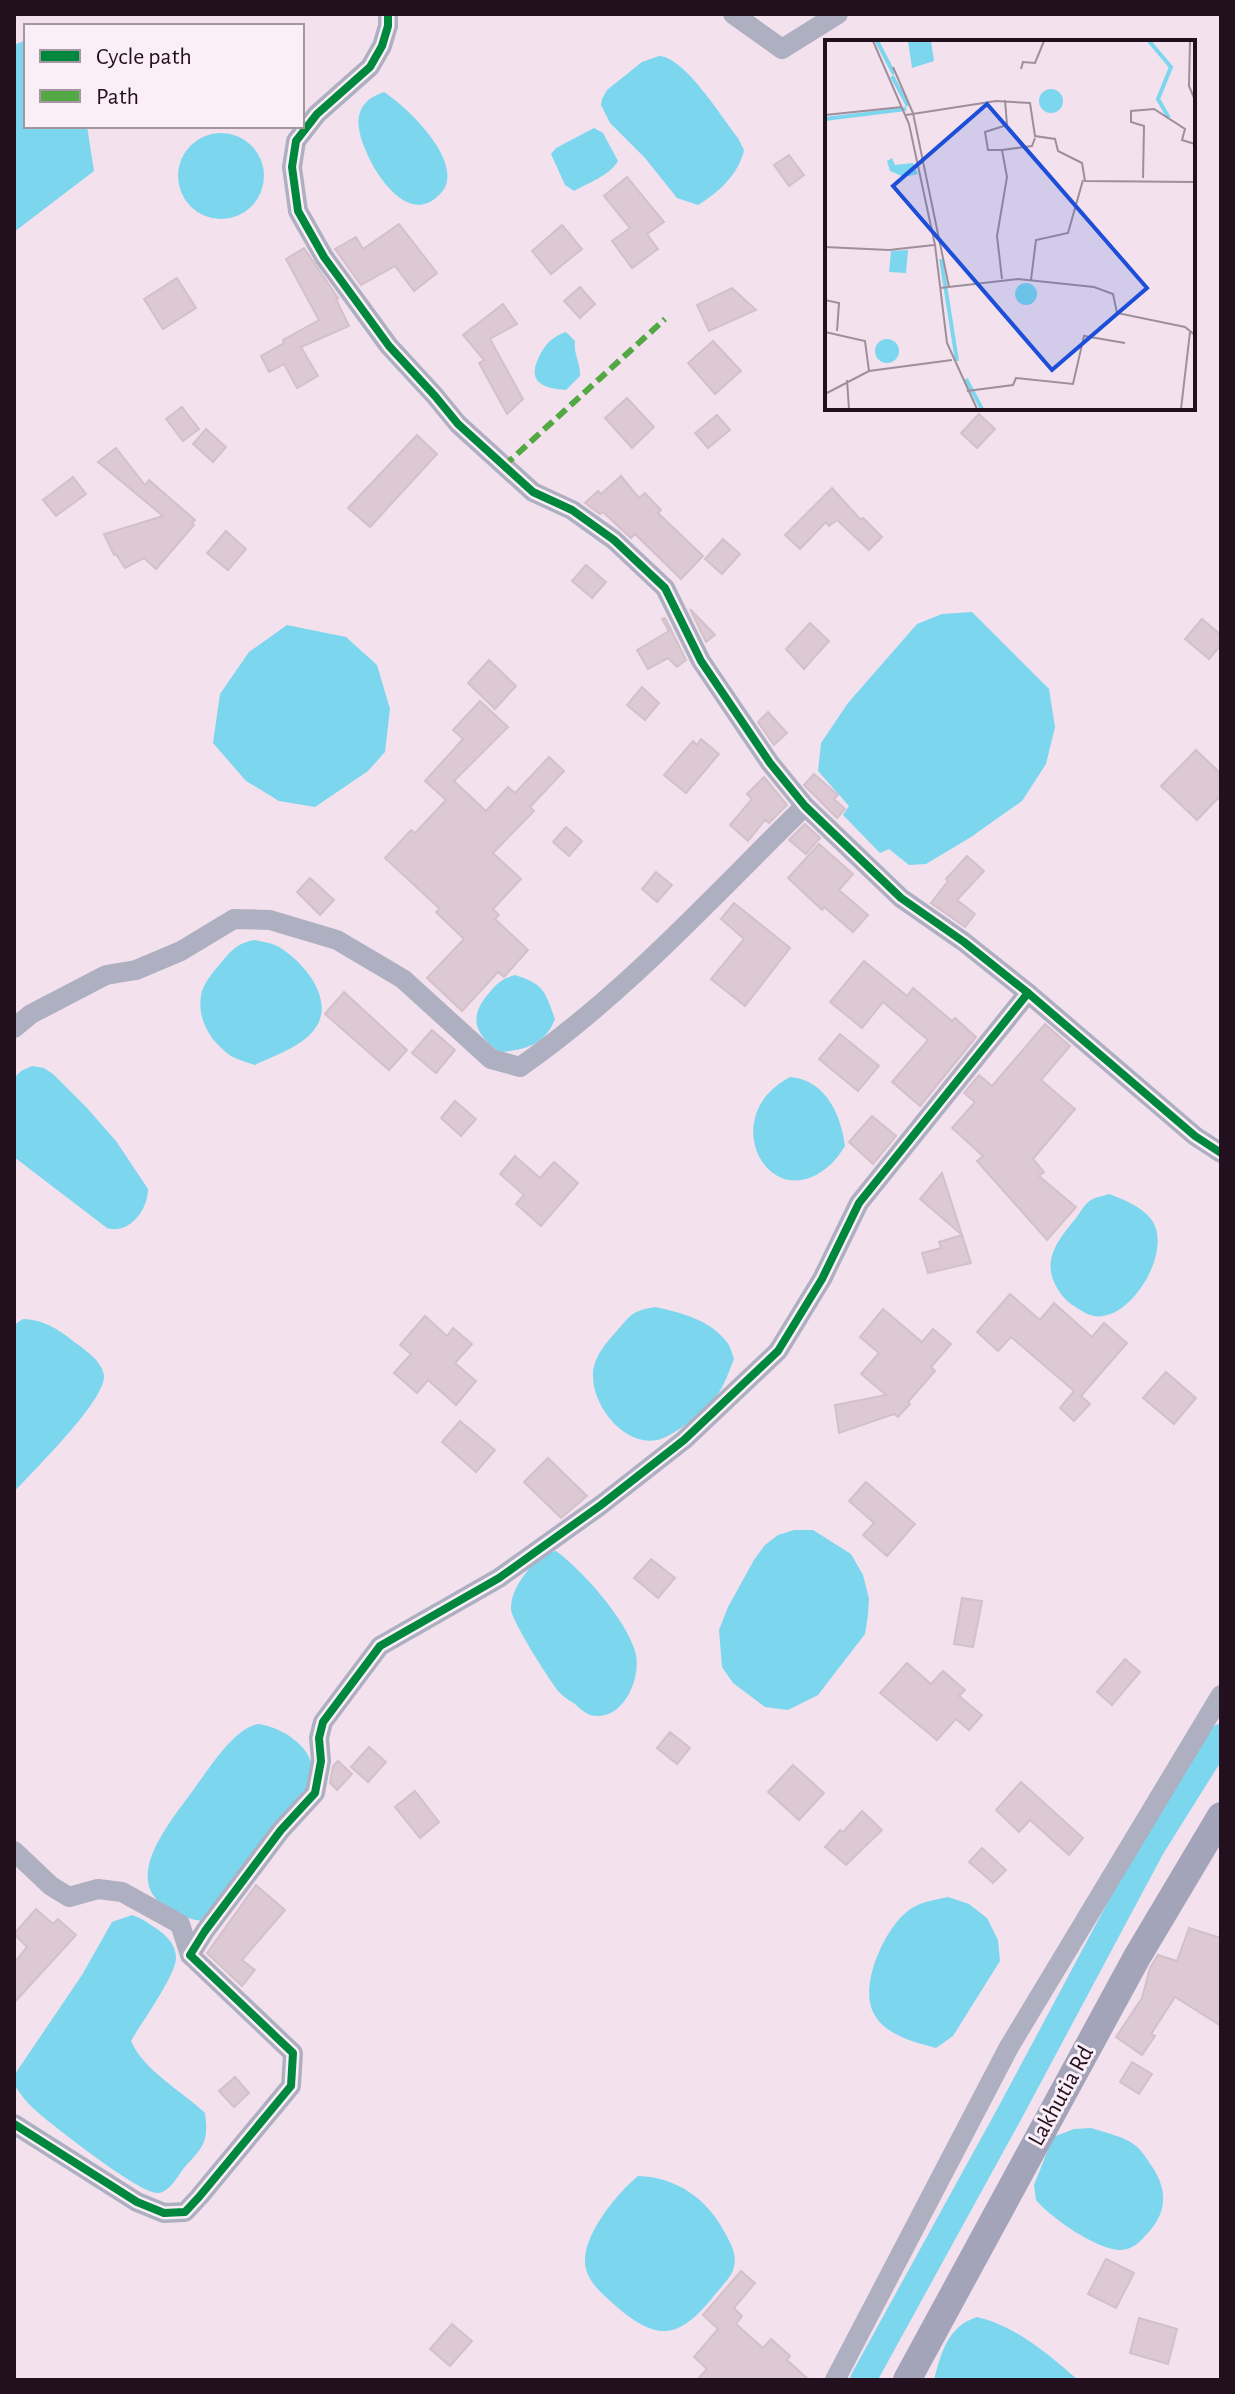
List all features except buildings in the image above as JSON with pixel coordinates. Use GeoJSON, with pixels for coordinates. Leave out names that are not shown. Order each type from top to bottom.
{"type":"FeatureCollection","features":[{"type":"Feature","properties":{"kind":"street"},"geometry":{"type":"LineString","coordinates":[[388,14],[382,46],[370,67],[317,114],[296,141],[292,167],[298,211],[324,257],[389,346],[458,424],[533,492],[572,510],[614,540],[665,588],[701,661],[770,763],[805,806],[901,898],[964,942],[1195,1136],[1221,1153]]}},
{"type":"Feature","properties":{"kind":"street"},"geometry":{"type":"LineString","coordinates":[[733,14],[782,49],[838,14]]}},
{"type":"Feature","properties":{"kind":"street"},"geometry":{"type":"LineString","coordinates":[[14,1028],[31,1014],[106,975],[136,970],[181,951],[234,919],[270,920],[337,940],[403,979],[491,1059],[520,1067],[556,1042],[622,986],[805,806]]}},
{"type":"Feature","properties":{"kind":"street"},"geometry":{"type":"LineString","coordinates":[[190,1955],[281,1830],[315,1793],[323,1722],[380,1646],[499,1578],[601,1505],[684,1440],[778,1351],[822,1279],[859,1203],[1028,993]]}},
{"type":"Feature","properties":{"kind":"street"},"geometry":{"type":"LineString","coordinates":[[835,2380],[1009,2047],[1221,1695]]}},
{"type":"Feature","properties":{"kind":"street","name":"Lakhutia Rd"},"geometry":{"type":"LineString","coordinates":[[907,2380],[1137,1957],[1221,1816]]}},
{"type":"Feature","properties":{"kind":"street"},"geometry":{"type":"LineString","coordinates":[[14,1851],[51,1886],[69,1897],[98,1889],[122,1892],[180,1924],[190,1955],[293,2053],[291,2086],[185,2212],[164,2213],[137,2202],[14,2124]]}},
{"type":"Feature","properties":{"kind":"water"},"geometry":{"type":"Polygon","coordinates":[[[24,41],[24,128],[87,128],[94,171],[14,232],[14,45],[24,41]]]}},
{"type":"Feature","properties":{"kind":"water"},"geometry":{"type":"Polygon","coordinates":[[[659,56],[680,66],[691,77],[744,150],[738,167],[727,182],[698,205],[677,198],[645,158],[610,123],[601,105],[607,90],[642,62],[659,56]]]}},
{"type":"Feature","properties":{"kind":"water"},"geometry":{"type":"Polygon","coordinates":[[[384,92],[426,131],[447,169],[444,189],[427,203],[417,205],[397,196],[380,177],[365,148],[359,129],[360,111],[373,97],[384,92]]]}},
{"type":"Feature","properties":{"kind":"water"},"geometry":{"type":"Polygon","coordinates":[[[594,128],[603,133],[618,161],[604,175],[574,191],[565,185],[551,154],[556,148],[594,128]]]}},
{"type":"Feature","properties":{"kind":"water"},"geometry":{"type":"Polygon","coordinates":[[[213,133],[229,133],[252,145],[261,159],[264,176],[261,193],[252,207],[229,219],[213,219],[197,212],[185,200],[178,184],[178,168],[185,152],[197,140],[213,133]]]}},
{"type":"Feature","properties":{"kind":"water"},"geometry":{"type":"Polygon","coordinates":[[[566,332],[575,341],[580,376],[566,390],[542,385],[535,376],[541,353],[554,338],[566,332]]]}},
{"type":"Feature","properties":{"kind":"water"},"geometry":{"type":"Polygon","coordinates":[[[972,612],[1049,689],[1055,727],[1046,764],[1022,801],[926,864],[909,865],[889,849],[880,853],[843,815],[849,806],[818,771],[821,743],[848,703],[917,624],[942,614],[972,612]]]}},
{"type":"Feature","properties":{"kind":"water"},"geometry":{"type":"Polygon","coordinates":[[[287,625],[346,637],[377,665],[390,709],[385,752],[368,771],[315,807],[279,801],[246,781],[213,743],[220,694],[249,652],[287,625]]]}},
{"type":"Feature","properties":{"kind":"water"},"geometry":{"type":"Polygon","coordinates":[[[255,940],[279,947],[298,962],[314,983],[322,1007],[320,1019],[308,1036],[255,1065],[231,1056],[218,1045],[207,1030],[200,1005],[203,987],[217,967],[235,948],[255,940]]]}},
{"type":"Feature","properties":{"kind":"water"},"geometry":{"type":"Polygon","coordinates":[[[515,975],[538,985],[555,1019],[540,1040],[517,1050],[499,1052],[480,1032],[476,1018],[482,1002],[495,987],[515,975]]]}},
{"type":"Feature","properties":{"kind":"water"},"geometry":{"type":"Polygon","coordinates":[[[32,1066],[44,1068],[53,1074],[87,1108],[116,1141],[148,1189],[145,1205],[130,1224],[123,1228],[107,1228],[14,1157],[14,1078],[32,1066]]]}},
{"type":"Feature","properties":{"kind":"water"},"geometry":{"type":"Polygon","coordinates":[[[790,1077],[813,1085],[830,1101],[840,1123],[845,1146],[830,1165],[808,1178],[788,1180],[771,1171],[759,1156],[753,1137],[756,1115],[767,1094],[790,1077]]]}},
{"type":"Feature","properties":{"kind":"water"},"geometry":{"type":"Polygon","coordinates":[[[1109,1194],[1147,1214],[1157,1231],[1157,1246],[1148,1277],[1128,1303],[1115,1312],[1095,1316],[1071,1304],[1063,1296],[1052,1275],[1052,1257],[1059,1241],[1089,1201],[1109,1194]]]}},
{"type":"Feature","properties":{"kind":"water"},"geometry":{"type":"Polygon","coordinates":[[[655,1307],[703,1322],[727,1343],[734,1359],[721,1389],[704,1409],[667,1436],[648,1441],[635,1438],[614,1423],[598,1400],[593,1375],[600,1352],[625,1321],[636,1312],[655,1307]]]}},
{"type":"Feature","properties":{"kind":"water"},"geometry":{"type":"Polygon","coordinates":[[[23,1319],[45,1324],[64,1334],[94,1358],[104,1376],[93,1402],[81,1418],[14,1492],[14,1325],[23,1319]]]}},
{"type":"Feature","properties":{"kind":"water"},"geometry":{"type":"Polygon","coordinates":[[[794,1530],[813,1530],[851,1554],[863,1575],[869,1599],[865,1634],[818,1695],[788,1710],[765,1707],[733,1683],[722,1667],[719,1630],[728,1607],[765,1545],[778,1535],[794,1530]]]}},
{"type":"Feature","properties":{"kind":"water"},"geometry":{"type":"Polygon","coordinates":[[[556,1551],[602,1596],[622,1624],[635,1651],[636,1673],[628,1696],[612,1712],[602,1716],[588,1714],[560,1693],[532,1651],[511,1609],[516,1588],[534,1563],[547,1553],[556,1551]]]}},
{"type":"Feature","properties":{"kind":"water"},"geometry":{"type":"Polygon","coordinates":[[[258,1724],[288,1735],[305,1750],[313,1769],[312,1780],[303,1798],[204,1921],[194,1920],[170,1909],[155,1897],[148,1883],[154,1850],[222,1751],[240,1733],[258,1724]]]}},
{"type":"Feature","properties":{"kind":"water"},"geometry":{"type":"Polygon","coordinates":[[[948,1897],[969,1904],[987,1918],[998,1940],[1000,1961],[953,2036],[936,2048],[900,2036],[884,2026],[873,2012],[870,1986],[878,1956],[902,1916],[921,1904],[948,1897]]]}},
{"type":"Feature","properties":{"kind":"water"},"geometry":{"type":"Polygon","coordinates":[[[132,1915],[166,1936],[176,1957],[165,1986],[131,2041],[154,2071],[205,2113],[206,2123],[200,2149],[170,2187],[158,2193],[116,2172],[77,2143],[32,2107],[15,2086],[15,2074],[82,1975],[112,1922],[132,1915]]]}},
{"type":"Feature","properties":{"kind":"water"},"geometry":{"type":"Polygon","coordinates":[[[1091,2128],[1120,2137],[1136,2146],[1161,2184],[1163,2202],[1158,2219],[1140,2242],[1127,2249],[1098,2244],[1063,2223],[1036,2200],[1034,2185],[1053,2137],[1074,2129],[1091,2128]]]}},
{"type":"Feature","properties":{"kind":"water"},"geometry":{"type":"Polygon","coordinates":[[[638,2176],[652,2177],[678,2186],[700,2200],[718,2221],[734,2253],[733,2271],[713,2297],[689,2321],[668,2331],[645,2326],[617,2307],[599,2290],[586,2269],[585,2257],[593,2231],[610,2205],[638,2176]]]}},
{"type":"Feature","properties":{"kind":"water"},"geometry":{"type":"Polygon","coordinates":[[[977,2317],[1018,2334],[1078,2380],[934,2380],[952,2334],[977,2317]]]}},
{"type":"Feature","properties":{"kind":"waterway"},"geometry":{"type":"LineString","coordinates":[[863,2380],[1152,1847],[1221,1737]]}},
{"type":"Feature","properties":{"kind":"marked path"},"geometry":{"type":"LineString","coordinates":[[504,466],[665,319]]}},
{"type":"Feature","properties":{"kind":"cycle path"},"geometry":{"type":"LineString","coordinates":[[388,14],[382,46],[370,67],[317,114],[296,141],[292,167],[298,211],[324,257],[389,346],[458,424],[533,492],[572,510],[614,540],[665,588],[701,661],[770,763],[805,806],[901,898],[964,942],[1195,1136],[1221,1153]]}},
{"type":"Feature","properties":{"kind":"cycle path"},"geometry":{"type":"LineString","coordinates":[[14,2124],[137,2202],[164,2213],[185,2212],[199,2197],[291,2086],[293,2053],[190,1955],[281,1830],[315,1793],[323,1722],[380,1646],[499,1578],[601,1505],[684,1440],[778,1351],[822,1279],[859,1203],[1028,993]]}}]}
